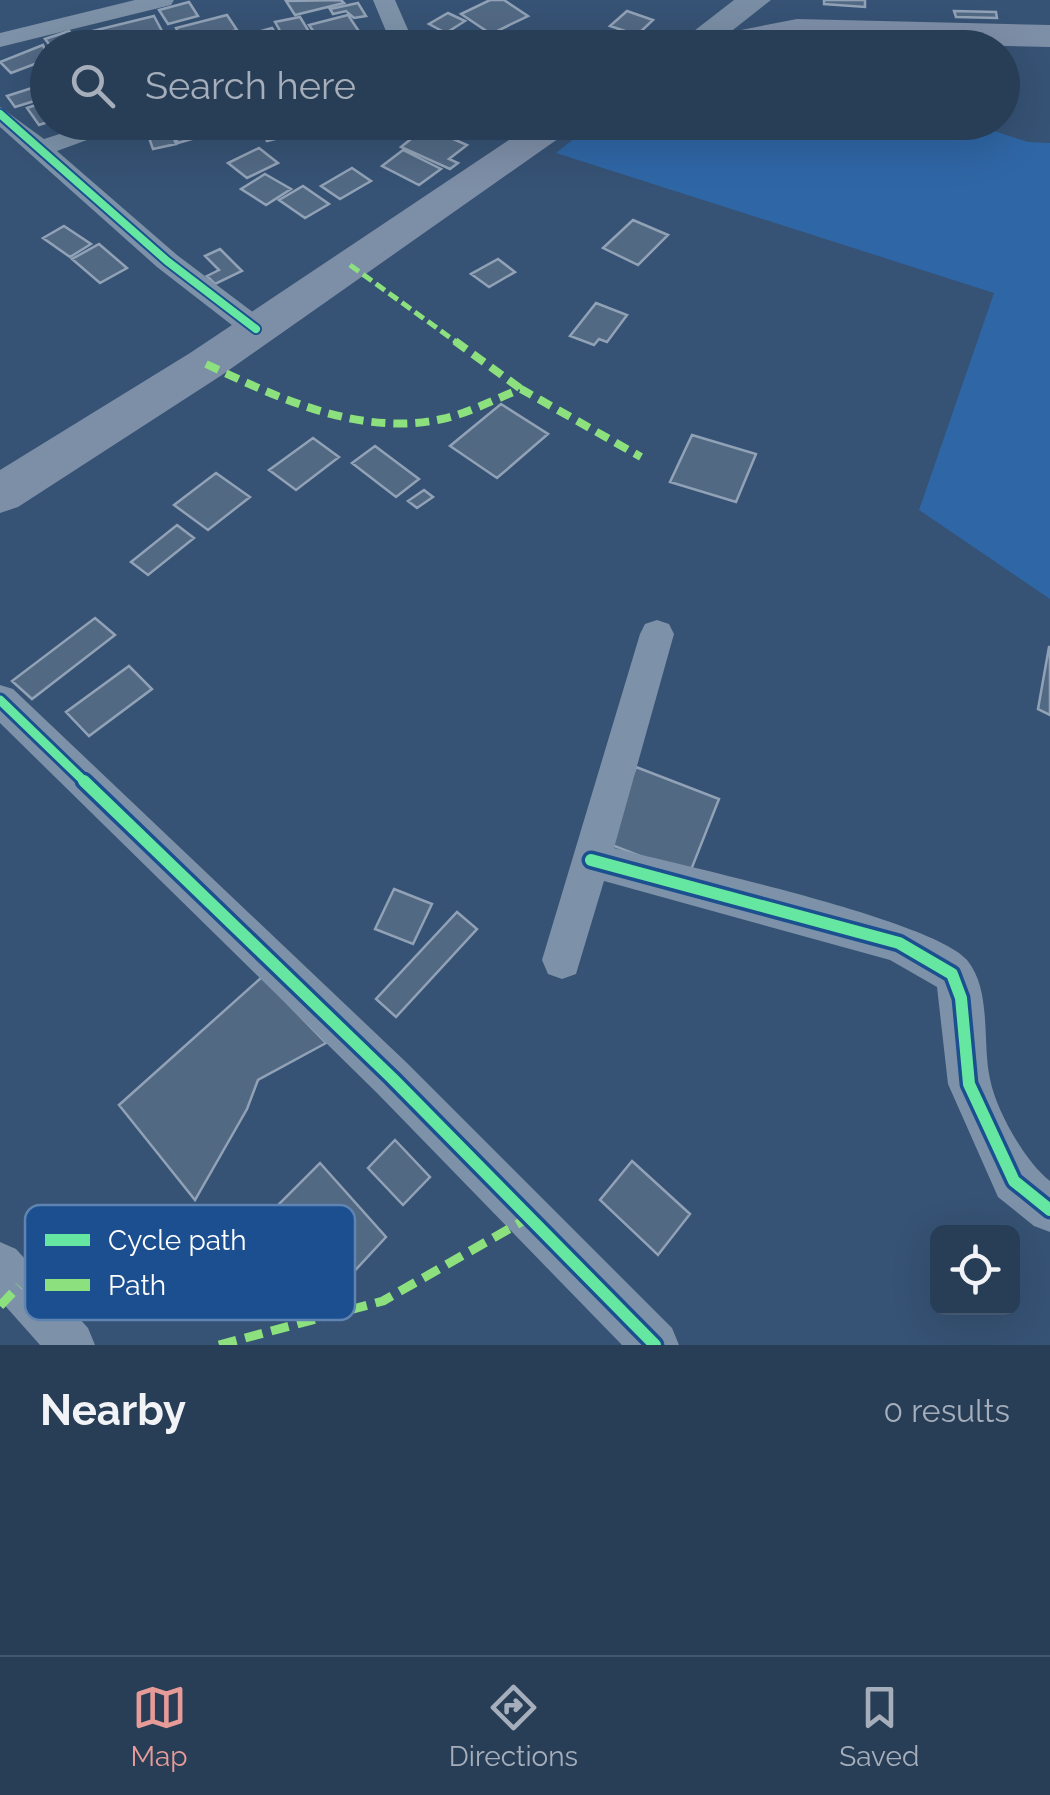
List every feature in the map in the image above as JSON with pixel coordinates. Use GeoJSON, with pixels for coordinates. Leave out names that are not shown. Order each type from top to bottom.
{"type":"FeatureCollection","features":[{"type":"Feature","properties":{"kind":"main road"},"geometry":{"type":"LineString","coordinates":[[713,30],[753,2],[797,30]]}},
{"type":"Feature","properties":{"kind":"main road"},"geometry":{"type":"LineString","coordinates":[[1020,35],[1050,36]]}},
{"type":"Feature","properties":{"kind":"main road"},"geometry":{"type":"LineString","coordinates":[[0,494],[256,329],[519,140]]}},
{"type":"Feature","properties":{"kind":"street"},"geometry":{"type":"LineString","coordinates":[[41,30],[163,0]]}},
{"type":"Feature","properties":{"kind":"street"},"geometry":{"type":"LineString","coordinates":[[384,0],[397,30]]}},
{"type":"Feature","properties":{"kind":"street"},"geometry":{"type":"LineString","coordinates":[[0,40],[30,33]]}},
{"type":"Feature","properties":{"kind":"street"},"geometry":{"type":"LineString","coordinates":[[0,114],[168,261],[256,329]]}},
{"type":"Feature","properties":{"kind":"street"},"geometry":{"type":"LineString","coordinates":[[38,149],[67,140]]}},
{"type":"Feature","properties":{"kind":"street"},"geometry":{"type":"LineString","coordinates":[[562,960],[657,634]]}},
{"type":"Feature","properties":{"kind":"street"},"geometry":{"type":"LineString","coordinates":[[0,700],[392,1078],[654,1345]]}},
{"type":"Feature","properties":{"kind":"street"},"geometry":{"type":"LineString","coordinates":[[591,860],[899,943],[952,974],[960,998],[969,1084],[1014,1181],[1050,1210]]}},
{"type":"Feature","properties":{"kind":"street"},"geometry":{"type":"LineString","coordinates":[[0,1265],[25,1294]]}},
{"type":"Feature","properties":{"kind":"street"},"geometry":{"type":"LineString","coordinates":[[48,1320],[70,1345]]}},
{"type":"Feature","properties":{"kind":"shaded area"},"geometry":{"type":"Polygon","coordinates":[[[1020,139],[1050,143],[1050,599],[919,510],[994,293],[556,153],[572,140],[1020,139]]]}},
{"type":"Feature","properties":{"kind":"building"},"geometry":{"type":"Polygon","coordinates":[[[490,0],[504,0],[528,16],[499,30],[485,30],[461,14],[490,0]]]}},
{"type":"Feature","properties":{"kind":"building"},"geometry":{"type":"Polygon","coordinates":[[[824,0],[865,0],[865,7],[824,4],[824,0]]]}},
{"type":"Feature","properties":{"kind":"building"},"geometry":{"type":"Polygon","coordinates":[[[286,1],[344,3],[295,15],[286,1]]]}},
{"type":"Feature","properties":{"kind":"building"},"geometry":{"type":"Polygon","coordinates":[[[189,2],[198,16],[168,24],[159,10],[189,2]]]}},
{"type":"Feature","properties":{"kind":"building"},"geometry":{"type":"Polygon","coordinates":[[[358,3],[366,16],[354,18],[346,11],[333,14],[330,9],[358,3]]]}},
{"type":"Feature","properties":{"kind":"building"},"geometry":{"type":"Polygon","coordinates":[[[627,11],[653,20],[642,30],[610,26],[627,11]]]}},
{"type":"Feature","properties":{"kind":"building"},"geometry":{"type":"Polygon","coordinates":[[[954,11],[996,12],[997,18],[956,17],[954,11]]]}},
{"type":"Feature","properties":{"kind":"building"},"geometry":{"type":"Polygon","coordinates":[[[448,13],[465,21],[451,30],[429,24],[448,13]]]}},
{"type":"Feature","properties":{"kind":"building"},"geometry":{"type":"Polygon","coordinates":[[[227,15],[237,30],[177,30],[227,15]]]}},
{"type":"Feature","properties":{"kind":"building"},"geometry":{"type":"Polygon","coordinates":[[[348,15],[358,30],[312,30],[309,25],[348,15]]]}},
{"type":"Feature","properties":{"kind":"building"},"geometry":{"type":"Polygon","coordinates":[[[154,16],[161,30],[96,30],[154,16]]]}},
{"type":"Feature","properties":{"kind":"building"},"geometry":{"type":"Polygon","coordinates":[[[300,17],[308,30],[280,30],[275,22],[300,17]]]}},
{"type":"Feature","properties":{"kind":"building"},"geometry":{"type":"Polygon","coordinates":[[[30,50],[30,66],[11,73],[0,62],[30,50]]]}},
{"type":"Feature","properties":{"kind":"building"},"geometry":{"type":"Polygon","coordinates":[[[30,89],[30,102],[15,107],[7,96],[30,89]]]}},
{"type":"Feature","properties":{"kind":"building"},"geometry":{"type":"Polygon","coordinates":[[[150,140],[175,140],[176,144],[153,149],[150,140]]]}},
{"type":"Feature","properties":{"kind":"building"},"geometry":{"type":"Polygon","coordinates":[[[410,140],[456,140],[467,145],[449,159],[458,163],[450,169],[401,147],[410,140]]]}},
{"type":"Feature","properties":{"kind":"building"},"geometry":{"type":"Polygon","coordinates":[[[259,148],[278,163],[247,178],[228,163],[259,148]]]}},
{"type":"Feature","properties":{"kind":"building"},"geometry":{"type":"Polygon","coordinates":[[[403,150],[441,169],[419,185],[382,166],[403,150]]]}},
{"type":"Feature","properties":{"kind":"building"},"geometry":{"type":"Polygon","coordinates":[[[352,168],[371,181],[340,199],[321,186],[352,168]]]}},
{"type":"Feature","properties":{"kind":"building"},"geometry":{"type":"Polygon","coordinates":[[[265,174],[291,189],[266,205],[241,189],[265,174]]]}},
{"type":"Feature","properties":{"kind":"building"},"geometry":{"type":"Polygon","coordinates":[[[303,186],[329,204],[305,218],[279,200],[303,186]]]}},
{"type":"Feature","properties":{"kind":"building"},"geometry":{"type":"Polygon","coordinates":[[[633,220],[668,235],[638,265],[603,248],[633,220]]]}},
{"type":"Feature","properties":{"kind":"building"},"geometry":{"type":"Polygon","coordinates":[[[64,226],[91,244],[70,257],[43,238],[64,226]]]}},
{"type":"Feature","properties":{"kind":"building"},"geometry":{"type":"Polygon","coordinates":[[[99,244],[127,268],[100,283],[72,259],[99,244]]]}},
{"type":"Feature","properties":{"kind":"building"},"geometry":{"type":"Polygon","coordinates":[[[220,249],[242,271],[215,284],[207,276],[219,270],[205,256],[220,249]]]}},
{"type":"Feature","properties":{"kind":"building"},"geometry":{"type":"Polygon","coordinates":[[[498,259],[515,272],[489,287],[471,274],[498,259]]]}},
{"type":"Feature","properties":{"kind":"building"},"geometry":{"type":"Polygon","coordinates":[[[596,303],[627,315],[607,342],[599,339],[594,345],[570,336],[596,303]]]}},
{"type":"Feature","properties":{"kind":"building"},"geometry":{"type":"Polygon","coordinates":[[[501,404],[548,434],[497,478],[450,446],[501,404]]]}},
{"type":"Feature","properties":{"kind":"building"},"geometry":{"type":"Polygon","coordinates":[[[692,435],[756,454],[736,502],[670,482],[692,435]]]}},
{"type":"Feature","properties":{"kind":"building"},"geometry":{"type":"Polygon","coordinates":[[[313,438],[339,457],[296,490],[269,470],[313,438]]]}},
{"type":"Feature","properties":{"kind":"building"},"geometry":{"type":"Polygon","coordinates":[[[375,446],[419,479],[396,497],[352,463],[375,446]]]}},
{"type":"Feature","properties":{"kind":"building"},"geometry":{"type":"Polygon","coordinates":[[[216,473],[250,497],[208,530],[174,505],[216,473]]]}},
{"type":"Feature","properties":{"kind":"building"},"geometry":{"type":"Polygon","coordinates":[[[424,490],[433,497],[417,508],[408,501],[424,490]]]}},
{"type":"Feature","properties":{"kind":"building"},"geometry":{"type":"Polygon","coordinates":[[[177,525],[194,538],[148,575],[131,562],[177,525]]]}},
{"type":"Feature","properties":{"kind":"building"},"geometry":{"type":"Polygon","coordinates":[[[95,618],[115,635],[32,699],[12,681],[95,618]]]}},
{"type":"Feature","properties":{"kind":"building"},"geometry":{"type":"Polygon","coordinates":[[[1050,647],[1050,715],[1038,709],[1050,647]]]}},
{"type":"Feature","properties":{"kind":"building"},"geometry":{"type":"Polygon","coordinates":[[[129,666],[152,689],[89,736],[66,712],[129,666]]]}},
{"type":"Feature","properties":{"kind":"building"},"geometry":{"type":"Polygon","coordinates":[[[636,767],[719,799],[689,875],[604,842],[636,767]]]}},
{"type":"Feature","properties":{"kind":"building"},"geometry":{"type":"Polygon","coordinates":[[[394,889],[432,904],[413,944],[375,929],[394,889]]]}},
{"type":"Feature","properties":{"kind":"building"},"geometry":{"type":"Polygon","coordinates":[[[457,912],[477,929],[396,1017],[376,999],[457,912]]]}},
{"type":"Feature","properties":{"kind":"building"},"geometry":{"type":"Polygon","coordinates":[[[262,977],[326,1043],[258,1080],[247,1109],[195,1200],[119,1105],[262,977]]]}},
{"type":"Feature","properties":{"kind":"building"},"geometry":{"type":"Polygon","coordinates":[[[395,1140],[430,1177],[403,1205],[368,1168],[395,1140]]]}},
{"type":"Feature","properties":{"kind":"building"},"geometry":{"type":"Polygon","coordinates":[[[632,1161],[690,1214],[658,1255],[600,1200],[632,1161]]]}},
{"type":"Feature","properties":{"kind":"building"},"geometry":{"type":"Polygon","coordinates":[[[320,1163],[386,1237],[355,1271],[355,1205],[278,1205],[320,1163]]]}},
{"type":"Feature","properties":{"kind":"marked path"},"geometry":{"type":"LineString","coordinates":[[350,265],[521,389]]}},
{"type":"Feature","properties":{"kind":"marked path"},"geometry":{"type":"LineString","coordinates":[[206,364],[290,401],[351,419],[382,423],[442,419],[521,389],[641,457]]}},
{"type":"Feature","properties":{"kind":"marked path"},"geometry":{"type":"LineString","coordinates":[[355,1309],[383,1301],[528,1218]]}},
{"type":"Feature","properties":{"kind":"marked path"},"geometry":{"type":"LineString","coordinates":[[0,1306],[19,1286]]}},
{"type":"Feature","properties":{"kind":"marked path"},"geometry":{"type":"LineString","coordinates":[[219,1345],[312,1320]]}},
{"type":"Feature","properties":{"kind":"cycle path"},"geometry":{"type":"LineString","coordinates":[[0,114],[167,261],[256,329]]}},
{"type":"Feature","properties":{"kind":"cycle path"},"geometry":{"type":"LineString","coordinates":[[0,700],[392,1078],[655,1345]]}},
{"type":"Feature","properties":{"kind":"cycle path"},"geometry":{"type":"LineString","coordinates":[[591,860],[899,943],[952,974],[961,998],[969,1084],[1014,1181],[1050,1210]]}}]}
